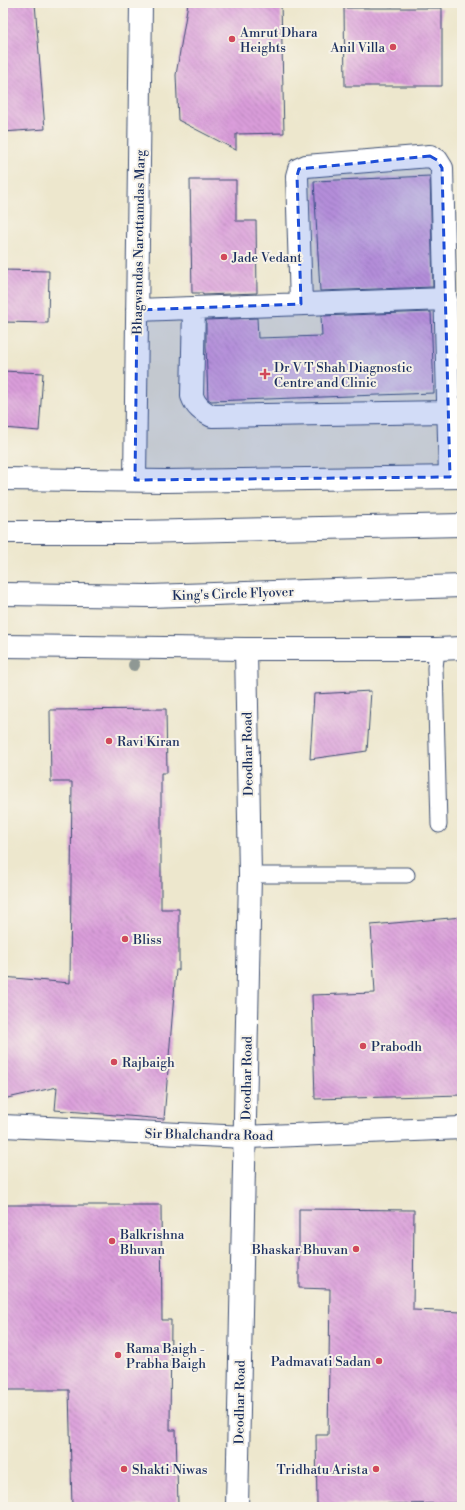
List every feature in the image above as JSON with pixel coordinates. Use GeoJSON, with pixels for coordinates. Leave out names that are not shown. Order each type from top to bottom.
{"type":"FeatureCollection","features":[{"type":"Feature","properties":{"kind":"main road","name":"Bhagwandas Narottamdas Marg"},"geometry":{"type":"LineString","coordinates":[[135,480],[141,3]]}},
{"type":"Feature","properties":{"kind":"main road"},"geometry":{"type":"LineString","coordinates":[[3,479],[165,481],[456,477],[448,412],[442,168],[437,160],[430,156],[306,166],[299,169],[296,176],[301,304]]}},
{"type":"Feature","properties":{"kind":"main road"},"geometry":{"type":"LineString","coordinates":[[137,310],[446,299]]}},
{"type":"Feature","properties":{"kind":"main road"},"geometry":{"type":"LineString","coordinates":[[194,308],[192,396],[195,404],[202,411],[212,416],[448,412]]}},
{"type":"Feature","properties":{"kind":"main road"},"geometry":{"type":"LineString","coordinates":[[3,532],[137,532],[462,525]]}},
{"type":"Feature","properties":{"kind":"main road","name":"King's Circle Flyover"},"geometry":{"type":"LineString","coordinates":[[3,594],[150,596],[462,586]]}},
{"type":"Feature","properties":{"kind":"main road"},"geometry":{"type":"LineString","coordinates":[[3,646],[246,649],[462,648]]}},
{"type":"Feature","properties":{"kind":"main road","name":"Deodhar Road"},"geometry":{"type":"LineString","coordinates":[[237,1507],[246,1137],[250,875],[245,684],[246,649]]}},
{"type":"Feature","properties":{"kind":"main road","name":"Sir Bhalchandra Road"},"geometry":{"type":"LineString","coordinates":[[3,1126],[246,1137],[462,1128]]}},
{"type":"Feature","properties":{"kind":"lane"},"geometry":{"type":"LineString","coordinates":[[437,649],[435,668],[439,825]]}},
{"type":"Feature","properties":{"kind":"lane"},"geometry":{"type":"LineString","coordinates":[[250,875],[407,875]]}},
{"type":"Feature","properties":{"kind":"highlighted area"},"geometry":{"type":"Polygon","coordinates":[[[430,156],[437,160],[442,168],[450,477],[135,480],[137,310],[301,304],[297,176],[299,169],[430,156]]]}},
{"type":"Feature","properties":{"kind":"building"},"geometry":{"type":"Polygon","coordinates":[[[3,3],[35,3],[45,129],[3,132],[3,3]]]}},
{"type":"Feature","properties":{"kind":"building","name":"Amrut Dhara Heights"},"geometry":{"type":"Polygon","coordinates":[[[188,3],[281,3],[284,133],[236,134],[236,150],[178,120],[176,75],[188,3]]]}},
{"type":"Feature","properties":{"kind":"building","name":"Anil Villa"},"geometry":{"type":"Polygon","coordinates":[[[344,8],[442,8],[442,86],[345,86],[344,8]]]}},
{"type":"Feature","properties":{"kind":"building"},"geometry":{"type":"Polygon","coordinates":[[[430,176],[433,287],[320,291],[314,181],[430,176]]]}},
{"type":"Feature","properties":{"kind":"building","name":"Jade Vedant"},"geometry":{"type":"Polygon","coordinates":[[[190,180],[236,180],[236,221],[256,221],[257,293],[203,295],[203,293],[192,293],[190,180]]]}},
{"type":"Feature","properties":{"kind":"building"},"geometry":{"type":"Polygon","coordinates":[[[3,270],[49,271],[48,323],[3,322],[3,270]]]}},
{"type":"Feature","properties":{"kind":"building"},"geometry":{"type":"Polygon","coordinates":[[[431,312],[434,393],[211,401],[208,399],[206,320],[257,318],[258,338],[322,336],[321,316],[431,312]]]}},
{"type":"Feature","properties":{"kind":"building"},"geometry":{"type":"Polygon","coordinates":[[[3,371],[43,373],[39,431],[3,428],[3,371]]]}},
{"type":"Feature","properties":{"kind":"building"},"geometry":{"type":"Polygon","coordinates":[[[371,691],[367,751],[310,759],[314,694],[371,691]]]}},
{"type":"Feature","properties":{"kind":"building"},"geometry":{"type":"Polygon","coordinates":[[[166,709],[167,773],[161,773],[161,909],[179,909],[179,970],[176,970],[164,1119],[55,1110],[57,1087],[3,1099],[3,977],[70,983],[72,782],[51,782],[50,710],[166,709]]]}},
{"type":"Feature","properties":{"kind":"building"},"geometry":{"type":"Polygon","coordinates":[[[462,917],[462,1095],[315,1099],[312,995],[375,993],[371,925],[462,917]]]}},
{"type":"Feature","properties":{"kind":"building"},"geometry":{"type":"Polygon","coordinates":[[[3,1205],[161,1205],[162,1320],[171,1320],[170,1430],[176,1430],[178,1505],[72,1507],[69,1390],[3,1390],[3,1205]]]}},
{"type":"Feature","properties":{"kind":"building"},"geometry":{"type":"Polygon","coordinates":[[[299,1209],[414,1210],[413,1310],[462,1312],[462,1503],[317,1505],[316,1435],[328,1435],[330,1289],[299,1288],[299,1209]]]}},
{"type":"Feature","properties":{"kind":"place","name":"Amrut Dhara Heights"},"geometry":{"type":"Point","coordinates":[232,39]}},
{"type":"Feature","properties":{"kind":"place","name":"Anil Villa"},"geometry":{"type":"Point","coordinates":[393,47]}},
{"type":"Feature","properties":{"kind":"place","name":"Jade Vedant"},"geometry":{"type":"Point","coordinates":[224,257]}},
{"type":"Feature","properties":{"kind":"place","name":"Dr V T Shah Diagnostic Centre and Clinic"},"geometry":{"type":"Point","coordinates":[265,374]}},
{"type":"Feature","properties":{"kind":"place","name":"Ravi Kiran"},"geometry":{"type":"Point","coordinates":[109,741]}},
{"type":"Feature","properties":{"kind":"place","name":"Bliss"},"geometry":{"type":"Point","coordinates":[125,939]}},
{"type":"Feature","properties":{"kind":"place","name":"Prabodh"},"geometry":{"type":"Point","coordinates":[363,1046]}},
{"type":"Feature","properties":{"kind":"place","name":"Rajbaigh"},"geometry":{"type":"Point","coordinates":[114,1062]}},
{"type":"Feature","properties":{"kind":"place","name":"Balkrishna Bhuvan"},"geometry":{"type":"Point","coordinates":[112,1241]}},
{"type":"Feature","properties":{"kind":"place","name":"Bhaskar Bhuvan"},"geometry":{"type":"Point","coordinates":[356,1249]}},
{"type":"Feature","properties":{"kind":"place","name":"Rama Baigh - Prabha Baigh"},"geometry":{"type":"Point","coordinates":[118,1355]}},
{"type":"Feature","properties":{"kind":"place","name":"Padmavati Sadan"},"geometry":{"type":"Point","coordinates":[379,1361]}},
{"type":"Feature","properties":{"kind":"place","name":"Shakti Niwas"},"geometry":{"type":"Point","coordinates":[124,1469]}},
{"type":"Feature","properties":{"kind":"place","name":"Tridhatu Arista"},"geometry":{"type":"Point","coordinates":[376,1469]}}]}
